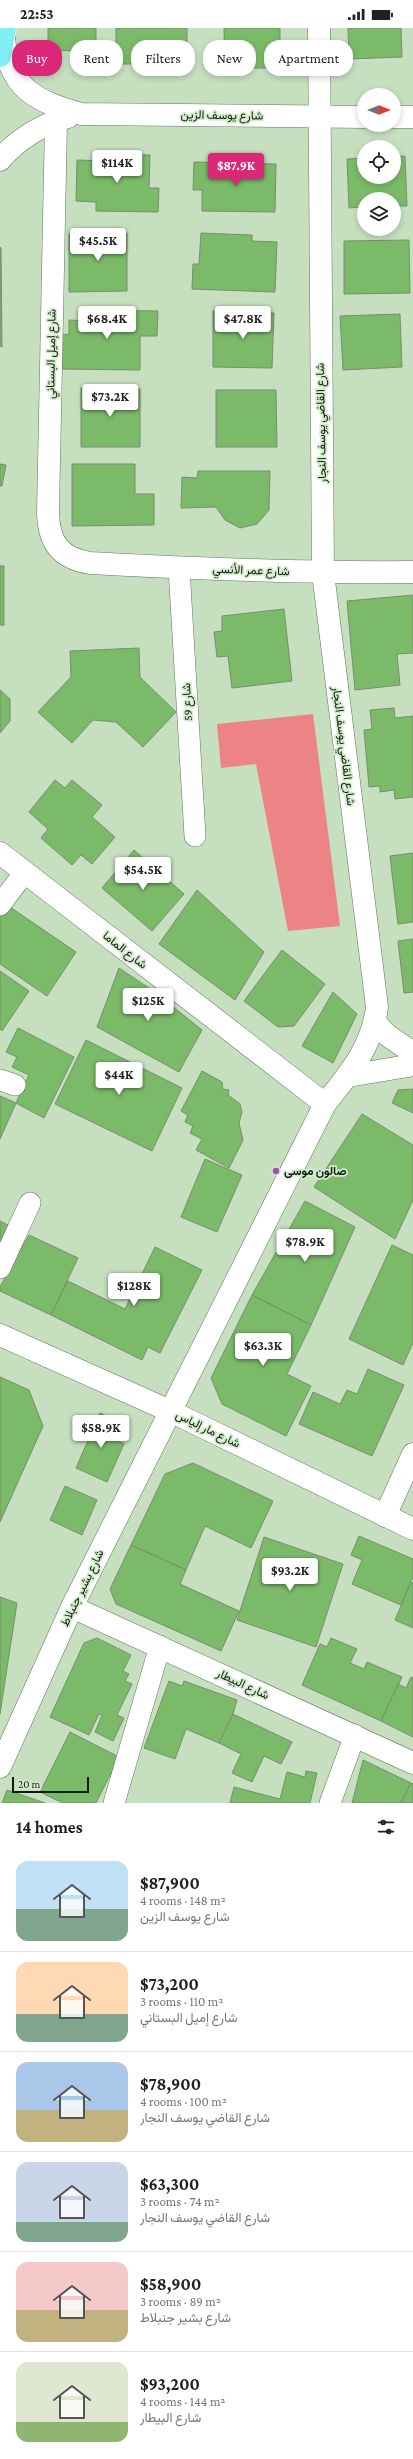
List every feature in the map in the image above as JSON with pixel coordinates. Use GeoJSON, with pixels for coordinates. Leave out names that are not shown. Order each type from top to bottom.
{"type":"FeatureCollection","features":[{"type":"Feature","properties":{"kind":"street","name":"شارع القاضي يوسف النجار"},"geometry":{"type":"LineString","coordinates":[[170,1411],[326,1104],[348,1076],[370,1041],[377,1007],[323,573],[319,28]]}},
{"type":"Feature","properties":{"kind":"street","name":"شارع يوسف الزين"},"geometry":{"type":"LineString","coordinates":[[3,40],[10,69],[30,94],[51,106],[81,114],[357,117]]}},
{"type":"Feature","properties":{"kind":"street","name":"شارع يوسف الزين"},"geometry":{"type":"LineString","coordinates":[[0,160],[7,151],[21,140],[56,121],[81,114]]}},
{"type":"Feature","properties":{"kind":"street"},"geometry":{"type":"LineString","coordinates":[[401,117],[413,117]]}},
{"type":"Feature","properties":{"kind":"street","name":"شارع إميل البستاني"},"geometry":{"type":"LineString","coordinates":[[56,121],[48,525],[51,536],[62,553],[76,561],[90,563]]}},
{"type":"Feature","properties":{"kind":"street","name":"شارع عمر الأنسي"},"geometry":{"type":"LineString","coordinates":[[90,563],[323,573],[413,572]]}},
{"type":"Feature","properties":{"kind":"street","name":"شارع 59"},"geometry":{"type":"LineString","coordinates":[[179,568],[195,836]]}},
{"type":"Feature","properties":{"kind":"street","name":"شارع الماما"},"geometry":{"type":"LineString","coordinates":[[0,853],[326,1104]]}},
{"type":"Feature","properties":{"kind":"street"},"geometry":{"type":"LineString","coordinates":[[0,905],[25,872]]}},
{"type":"Feature","properties":{"kind":"street"},"geometry":{"type":"LineString","coordinates":[[375,1022],[387,1035],[413,1053]]}},
{"type":"Feature","properties":{"kind":"street"},"geometry":{"type":"LineString","coordinates":[[348,1076],[413,1065]]}},
{"type":"Feature","properties":{"kind":"street"},"geometry":{"type":"LineString","coordinates":[[0,1268],[30,1203]]}},
{"type":"Feature","properties":{"kind":"street","name":"شارع مار إلياس"},"geometry":{"type":"LineString","coordinates":[[0,1335],[170,1411],[413,1529]]}},
{"type":"Feature","properties":{"kind":"street","name":"شارع بشير جنبلاط"},"geometry":{"type":"LineString","coordinates":[[0,1768],[72,1607],[170,1411]]}},
{"type":"Feature","properties":{"kind":"street"},"geometry":{"type":"LineString","coordinates":[[385,1516],[413,1454]]}},
{"type":"Feature","properties":{"kind":"street","name":"شارع البيطار"},"geometry":{"type":"LineString","coordinates":[[72,1607],[413,1762]]}},
{"type":"Feature","properties":{"kind":"street"},"geometry":{"type":"LineString","coordinates":[[114,1803],[160,1646]]}},
{"type":"Feature","properties":{"kind":"street"},"geometry":{"type":"LineString","coordinates":[[330,1803],[354,1735]]}},
{"type":"Feature","properties":{"kind":"shaded area"},"geometry":{"type":"Polygon","coordinates":[[[313,714],[340,926],[288,931],[256,764],[221,768],[217,724],[313,714]]]}},
{"type":"Feature","properties":{"kind":"building"},"geometry":{"type":"Polygon","coordinates":[[[48,28],[96,28],[96,40],[70,40],[70,51],[62,51],[62,40],[48,40],[48,28]]]}},
{"type":"Feature","properties":{"kind":"building"},"geometry":{"type":"Polygon","coordinates":[[[116,28],[187,28],[187,40],[131,40],[131,64],[123,64],[123,40],[116,40],[116,28]]]}},
{"type":"Feature","properties":{"kind":"building"},"geometry":{"type":"Polygon","coordinates":[[[224,28],[280,28],[280,40],[264,40],[264,68],[256,68],[256,40],[224,40],[224,28]]]}},
{"type":"Feature","properties":{"kind":"building"},"geometry":{"type":"Polygon","coordinates":[[[348,28],[401,28],[402,57],[353,59],[353,40],[348,40],[348,28]]]}},
{"type":"Feature","properties":{"kind":"building"},"geometry":{"type":"Polygon","coordinates":[[[107,154],[150,155],[149,188],[159,188],[158,212],[96,211],[96,202],[76,201],[77,160],[107,161],[107,154]]]}},
{"type":"Feature","properties":{"kind":"building"},"geometry":{"type":"Polygon","coordinates":[[[401,156],[405,156],[407,206],[401,206],[401,192],[357,192],[357,207],[349,208],[347,159],[357,158],[357,184],[401,184],[401,156]]]}},
{"type":"Feature","properties":{"kind":"building"},"geometry":{"type":"Polygon","coordinates":[[[194,162],[276,164],[275,212],[202,211],[202,190],[193,190],[194,162]]]}},
{"type":"Feature","properties":{"kind":"building"},"geometry":{"type":"Polygon","coordinates":[[[127,233],[127,291],[69,292],[69,234],[127,233]]]}},
{"type":"Feature","properties":{"kind":"building"},"geometry":{"type":"Polygon","coordinates":[[[201,233],[252,235],[252,241],[277,242],[275,292],[192,289],[193,264],[199,264],[201,233]]]}},
{"type":"Feature","properties":{"kind":"building"},"geometry":{"type":"Polygon","coordinates":[[[409,240],[410,293],[344,294],[344,241],[409,240]]]}},
{"type":"Feature","properties":{"kind":"building"},"geometry":{"type":"Polygon","coordinates":[[[0,247],[1,248],[2,347],[0,346],[0,247]]]}},
{"type":"Feature","properties":{"kind":"building"},"geometry":{"type":"Polygon","coordinates":[[[87,310],[158,311],[157,336],[140,336],[140,370],[60,369],[61,335],[69,334],[69,320],[87,321],[87,310]]]}},
{"type":"Feature","properties":{"kind":"building"},"geometry":{"type":"Polygon","coordinates":[[[213,311],[274,313],[272,368],[213,367],[213,311]]]}},
{"type":"Feature","properties":{"kind":"building"},"geometry":{"type":"Polygon","coordinates":[[[400,314],[402,367],[343,370],[340,316],[400,314]]]}},
{"type":"Feature","properties":{"kind":"building"},"geometry":{"type":"Polygon","coordinates":[[[81,388],[140,389],[140,447],[81,447],[81,388]]]}},
{"type":"Feature","properties":{"kind":"building"},"geometry":{"type":"Polygon","coordinates":[[[216,390],[276,390],[277,447],[216,447],[216,390]]]}},
{"type":"Feature","properties":{"kind":"building"},"geometry":{"type":"Polygon","coordinates":[[[0,464],[6,465],[2,486],[0,486],[0,464]]]}},
{"type":"Feature","properties":{"kind":"building"},"geometry":{"type":"Polygon","coordinates":[[[72,464],[135,464],[135,494],[154,494],[154,525],[72,526],[72,464]]]}},
{"type":"Feature","properties":{"kind":"building"},"geometry":{"type":"Polygon","coordinates":[[[198,471],[270,471],[269,510],[257,524],[240,528],[225,520],[216,507],[181,508],[182,477],[197,478],[198,471]]]}},
{"type":"Feature","properties":{"kind":"building"},"geometry":{"type":"Polygon","coordinates":[[[0,566],[4,566],[4,625],[0,625],[0,566]]]}},
{"type":"Feature","properties":{"kind":"building"},"geometry":{"type":"Polygon","coordinates":[[[413,595],[413,653],[397,654],[400,685],[355,690],[347,601],[413,595]]]}},
{"type":"Feature","properties":{"kind":"building"},"geometry":{"type":"Polygon","coordinates":[[[284,609],[292,681],[232,688],[228,656],[217,657],[214,632],[222,631],[222,616],[284,609]]]}},
{"type":"Feature","properties":{"kind":"building"},"geometry":{"type":"Polygon","coordinates":[[[139,648],[140,677],[176,712],[143,747],[116,722],[93,720],[72,743],[38,712],[71,677],[70,651],[139,648]]]}},
{"type":"Feature","properties":{"kind":"building"},"geometry":{"type":"Polygon","coordinates":[[[0,690],[10,699],[10,721],[0,733],[0,690]]]}},
{"type":"Feature","properties":{"kind":"building"},"geometry":{"type":"Polygon","coordinates":[[[394,708],[395,718],[413,716],[413,797],[395,799],[394,790],[380,792],[380,786],[369,787],[364,730],[372,729],[370,710],[394,708]]]}},
{"type":"Feature","properties":{"kind":"building"},"geometry":{"type":"Polygon","coordinates":[[[55,780],[65,788],[72,780],[102,805],[92,817],[115,837],[92,864],[81,855],[72,865],[41,838],[48,829],[29,812],[55,780]]]}},
{"type":"Feature","properties":{"kind":"building"},"geometry":{"type":"Polygon","coordinates":[[[134,850],[184,894],[152,931],[102,888],[134,850]]]}},
{"type":"Feature","properties":{"kind":"building"},"geometry":{"type":"Polygon","coordinates":[[[413,853],[413,922],[398,924],[390,856],[413,853]]]}},
{"type":"Feature","properties":{"kind":"building"},"geometry":{"type":"Polygon","coordinates":[[[197,890],[264,952],[235,1000],[159,944],[197,890]]]}},
{"type":"Feature","properties":{"kind":"building"},"geometry":{"type":"Polygon","coordinates":[[[4,903],[76,952],[47,996],[0,964],[0,908],[4,903]]]}},
{"type":"Feature","properties":{"kind":"building"},"geometry":{"type":"Polygon","coordinates":[[[413,939],[413,992],[404,993],[398,941],[413,939]]]}},
{"type":"Feature","properties":{"kind":"building"},"geometry":{"type":"Polygon","coordinates":[[[282,950],[325,984],[294,1026],[278,1027],[244,1001],[282,950]]]}},
{"type":"Feature","properties":{"kind":"building"},"geometry":{"type":"Polygon","coordinates":[[[119,968],[152,990],[202,1030],[179,1072],[97,1027],[119,968]]]}},
{"type":"Feature","properties":{"kind":"building"},"geometry":{"type":"Polygon","coordinates":[[[0,971],[29,991],[2,1031],[0,1029],[0,971]]]}},
{"type":"Feature","properties":{"kind":"building"},"geometry":{"type":"Polygon","coordinates":[[[333,992],[357,1014],[333,1063],[302,1046],[333,992]]]}},
{"type":"Feature","properties":{"kind":"building"},"geometry":{"type":"Polygon","coordinates":[[[18,1028],[74,1057],[44,1118],[16,1103],[29,1075],[12,1067],[17,1057],[6,1052],[18,1028]]]}},
{"type":"Feature","properties":{"kind":"building"},"geometry":{"type":"Polygon","coordinates":[[[86,1040],[182,1088],[152,1151],[55,1104],[86,1040]]]}},
{"type":"Feature","properties":{"kind":"building"},"geometry":{"type":"Polygon","coordinates":[[[202,1071],[222,1082],[223,1089],[229,1090],[228,1095],[240,1104],[242,1112],[239,1123],[243,1140],[229,1168],[196,1150],[202,1139],[190,1133],[193,1126],[185,1122],[188,1115],[181,1111],[202,1071]]]}},
{"type":"Feature","properties":{"kind":"building"},"geometry":{"type":"Polygon","coordinates":[[[413,1089],[413,1113],[392,1103],[398,1090],[413,1089]]]}},
{"type":"Feature","properties":{"kind":"building"},"geometry":{"type":"Polygon","coordinates":[[[0,1096],[16,1103],[0,1139],[0,1096]]]}},
{"type":"Feature","properties":{"kind":"building"},"geometry":{"type":"Polygon","coordinates":[[[362,1114],[413,1145],[413,1200],[395,1239],[314,1187],[362,1114]]]}},
{"type":"Feature","properties":{"kind":"building"},"geometry":{"type":"Polygon","coordinates":[[[205,1159],[242,1175],[217,1232],[181,1217],[205,1159]]]}},
{"type":"Feature","properties":{"kind":"building"},"geometry":{"type":"Polygon","coordinates":[[[305,1201],[355,1227],[311,1325],[252,1295],[305,1201]]]}},
{"type":"Feature","properties":{"kind":"building"},"geometry":{"type":"Polygon","coordinates":[[[0,1221],[8,1225],[0,1242],[0,1221]]]}},
{"type":"Feature","properties":{"kind":"building"},"geometry":{"type":"Polygon","coordinates":[[[29,1235],[78,1258],[51,1315],[0,1291],[0,1287],[29,1235]]]}},
{"type":"Feature","properties":{"kind":"building"},"geometry":{"type":"Polygon","coordinates":[[[392,1245],[413,1255],[413,1343],[403,1365],[349,1339],[392,1245]]]}},
{"type":"Feature","properties":{"kind":"building"},"geometry":{"type":"Polygon","coordinates":[[[155,1247],[202,1270],[160,1353],[148,1347],[142,1360],[51,1315],[68,1281],[125,1309],[155,1247]]]}},
{"type":"Feature","properties":{"kind":"building"},"geometry":{"type":"Polygon","coordinates":[[[252,1295],[311,1325],[287,1374],[311,1386],[286,1436],[222,1404],[211,1378],[252,1295]]]}},
{"type":"Feature","properties":{"kind":"building"},"geometry":{"type":"Polygon","coordinates":[[[368,1369],[404,1385],[372,1456],[299,1424],[313,1392],[340,1404],[347,1390],[357,1394],[368,1369]]]}},
{"type":"Feature","properties":{"kind":"building"},"geometry":{"type":"Polygon","coordinates":[[[0,1377],[29,1390],[43,1426],[0,1522],[0,1377]]]}},
{"type":"Feature","properties":{"kind":"building"},"geometry":{"type":"Polygon","coordinates":[[[100,1413],[120,1422],[113,1439],[124,1444],[107,1482],[76,1468],[100,1413]]]}},
{"type":"Feature","properties":{"kind":"building"},"geometry":{"type":"Polygon","coordinates":[[[193,1463],[273,1501],[251,1548],[205,1526],[186,1570],[131,1545],[165,1474],[193,1463]]]}},
{"type":"Feature","properties":{"kind":"building"},"geometry":{"type":"Polygon","coordinates":[[[65,1486],[97,1500],[82,1535],[50,1520],[65,1486]]]}},
{"type":"Feature","properties":{"kind":"building"},"geometry":{"type":"Polygon","coordinates":[[[359,1536],[413,1559],[413,1577],[401,1605],[352,1584],[362,1560],[351,1555],[359,1536]]]}},
{"type":"Feature","properties":{"kind":"building"},"geometry":{"type":"Polygon","coordinates":[[[264,1537],[343,1564],[316,1647],[237,1620],[264,1537]]]}},
{"type":"Feature","properties":{"kind":"building"},"geometry":{"type":"Polygon","coordinates":[[[131,1545],[186,1570],[180,1584],[239,1611],[221,1651],[116,1604],[110,1589],[131,1545]]]}},
{"type":"Feature","properties":{"kind":"building"},"geometry":{"type":"Polygon","coordinates":[[[411,1582],[413,1583],[413,1628],[395,1620],[411,1582]]]}},
{"type":"Feature","properties":{"kind":"building"},"geometry":{"type":"Polygon","coordinates":[[[0,1597],[17,1603],[0,1714],[0,1597]]]}},
{"type":"Feature","properties":{"kind":"building"},"geometry":{"type":"Polygon","coordinates":[[[97,1638],[131,1655],[123,1671],[129,1674],[125,1681],[132,1684],[117,1715],[124,1718],[113,1741],[95,1732],[102,1715],[99,1714],[89,1735],[50,1717],[84,1643],[97,1638]]]}},
{"type":"Feature","properties":{"kind":"building"},"geometry":{"type":"Polygon","coordinates":[[[331,1638],[357,1649],[350,1663],[364,1669],[367,1662],[402,1677],[381,1721],[302,1685],[320,1644],[327,1647],[331,1638]]]}},
{"type":"Feature","properties":{"kind":"building"},"geometry":{"type":"Polygon","coordinates":[[[411,1677],[413,1678],[413,1737],[381,1721],[398,1684],[406,1688],[411,1677]]]}},
{"type":"Feature","properties":{"kind":"building"},"geometry":{"type":"Polygon","coordinates":[[[169,1681],[182,1686],[184,1681],[237,1700],[233,1714],[219,1743],[186,1729],[175,1759],[144,1748],[169,1681]]]}},
{"type":"Feature","properties":{"kind":"building"},"geometry":{"type":"Polygon","coordinates":[[[233,1714],[292,1742],[281,1764],[264,1756],[252,1782],[232,1773],[241,1754],[219,1743],[233,1714]]]}},
{"type":"Feature","properties":{"kind":"building"},"geometry":{"type":"Polygon","coordinates":[[[70,1732],[119,1757],[96,1803],[63,1803],[40,1792],[70,1732]]]}},
{"type":"Feature","properties":{"kind":"building"},"geometry":{"type":"Polygon","coordinates":[[[363,1760],[411,1783],[401,1803],[352,1803],[363,1760]]]}},
{"type":"Feature","properties":{"kind":"building"},"geometry":{"type":"Polygon","coordinates":[[[306,1771],[317,1773],[310,1803],[230,1803],[234,1787],[280,1799],[287,1772],[305,1777],[306,1771]]]}},
{"type":"Feature","properties":{"kind":"building"},"geometry":{"type":"Polygon","coordinates":[[[411,1783],[413,1784],[413,1803],[401,1803],[411,1783]]]}},
{"type":"Feature","properties":{"kind":"building"},"geometry":{"type":"Polygon","coordinates":[[[7,1790],[45,1803],[2,1803],[7,1790]]]}},
{"type":"Feature","properties":{"kind":"place","name":"صالون موسى"},"geometry":{"type":"Point","coordinates":[276,1171]}}]}
